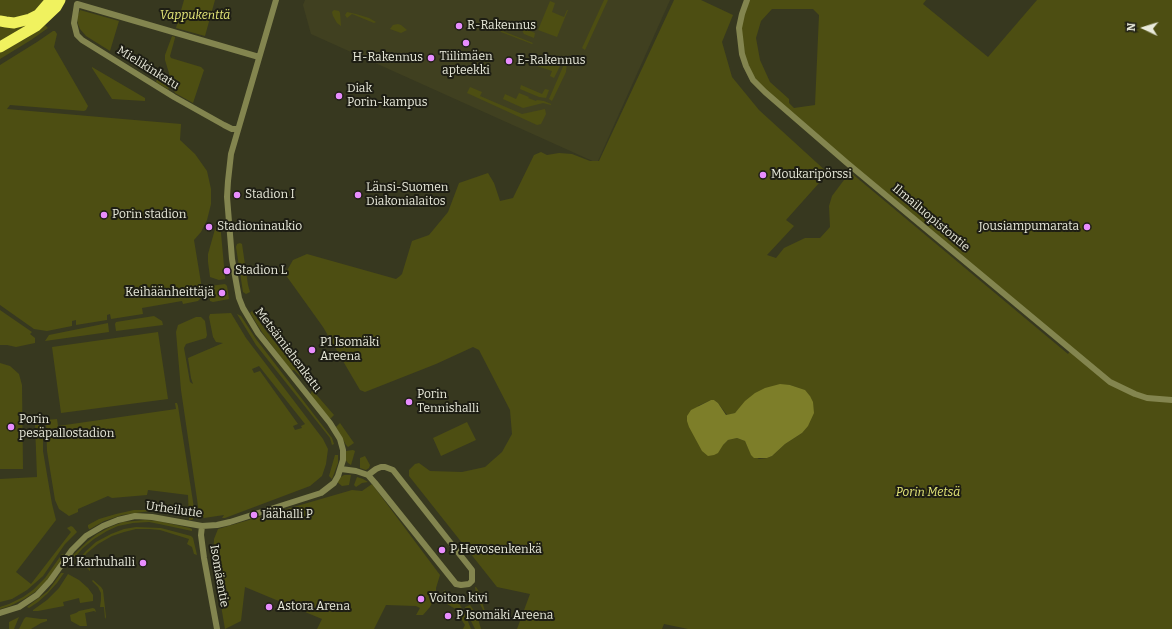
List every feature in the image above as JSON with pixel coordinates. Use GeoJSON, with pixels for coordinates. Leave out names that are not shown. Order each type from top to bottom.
{"type":"FeatureCollection","features":[{"type":"Feature","properties":{"kind":"highway"},"geometry":{"type":"LineString","coordinates":[[0,21],[14,23],[30,19],[38,15],[52,0]]}},
{"type":"Feature","properties":{"kind":"highway"},"geometry":{"type":"LineString","coordinates":[[0,48],[36,26],[56,7],[60,0]]}},
{"type":"Feature","properties":{"kind":"street","name":"Metsämiehenkatu"},"geometry":{"type":"LineString","coordinates":[[276,0],[231,154],[228,173],[227,197],[232,259],[239,298],[243,308],[258,333],[330,423],[340,439],[343,450],[341,469]]}},
{"type":"Feature","properties":{"kind":"street","name":"Ilmailuopistontie"},"geometry":{"type":"LineString","coordinates":[[748,0],[742,14],[739,28],[742,54],[753,80],[765,92],[853,168],[1110,382],[1135,394],[1148,398],[1172,400]]}},
{"type":"Feature","properties":{"kind":"street","name":"Mielikinkatu"},"geometry":{"type":"LineString","coordinates":[[238,129],[232,129],[224,125],[174,97],[82,40],[77,35],[74,23],[77,4],[259,57]]}},
{"type":"Feature","properties":{"kind":"street"},"geometry":{"type":"LineString","coordinates":[[341,469],[356,471],[368,475],[456,584],[469,584],[472,581],[472,570],[393,470],[381,467],[368,475]]}},
{"type":"Feature","properties":{"kind":"street","name":"Urheilutie"},"geometry":{"type":"LineString","coordinates":[[0,613],[18,607],[37,595],[50,581],[72,550],[86,536],[103,526],[118,520],[135,516],[152,517],[202,526],[230,522],[321,493],[334,483],[341,469]]}},
{"type":"Feature","properties":{"kind":"street","name":"Isomäentie"},"geometry":{"type":"LineString","coordinates":[[202,526],[201,535],[204,558],[217,629]]}},
{"type":"Feature","properties":{"kind":"shaded area"},"geometry":{"type":"Polygon","coordinates":[[[305,0],[670,0],[597,163],[311,34],[303,5],[305,0]]]}},
{"type":"Feature","properties":{"kind":"shaded area"},"geometry":{"type":"Polygon","coordinates":[[[780,384],[790,385],[805,390],[813,402],[814,413],[808,426],[802,433],[785,444],[772,456],[767,458],[754,458],[751,455],[745,441],[737,438],[728,440],[718,453],[714,455],[708,456],[702,451],[687,421],[687,416],[691,410],[714,400],[718,403],[726,415],[735,413],[745,401],[755,393],[765,388],[780,384]]]}},
{"type":"Feature","properties":{"kind":"green space"},"geometry":{"type":"Polygon","coordinates":[[[0,0],[48,0],[42,7],[20,19],[0,18],[0,0]]]}},
{"type":"Feature","properties":{"kind":"green space","name":"Vappukenttä"},"geometry":{"type":"Polygon","coordinates":[[[184,0],[215,0],[205,36],[176,28],[184,0]]]}},
{"type":"Feature","properties":{"kind":"green space"},"geometry":{"type":"Polygon","coordinates":[[[604,0],[608,0],[585,50],[582,48],[604,0]]]}},
{"type":"Feature","properties":{"kind":"green space","name":"Porin Metsä"},"geometry":{"type":"Polygon","coordinates":[[[674,0],[701,0],[733,15],[722,42],[732,77],[759,110],[828,173],[786,220],[794,226],[767,255],[776,258],[784,248],[805,238],[820,238],[830,227],[829,206],[832,196],[850,172],[1068,354],[1071,350],[764,91],[746,66],[739,28],[747,0],[926,0],[923,4],[988,57],[1037,0],[1172,0],[1172,629],[688,629],[664,624],[662,629],[517,629],[530,594],[497,587],[409,476],[409,470],[415,464],[419,463],[430,471],[462,472],[485,467],[502,452],[512,434],[510,410],[479,350],[473,347],[436,364],[365,392],[360,390],[323,327],[285,274],[293,260],[307,254],[396,279],[402,274],[412,241],[429,235],[448,212],[459,183],[488,173],[494,183],[500,201],[513,198],[534,155],[541,152],[547,155],[559,153],[572,154],[590,161],[599,161],[674,0]],[[772,9],[761,21],[756,38],[760,60],[770,82],[789,99],[789,103],[794,108],[815,105],[819,15],[813,9],[772,9]],[[790,385],[739,409],[735,413],[727,415],[714,400],[698,406],[723,445],[728,440],[737,438],[745,441],[751,454],[759,459],[767,458],[772,456],[785,444],[802,433],[810,396],[804,390],[790,385]]]}},
{"type":"Feature","properties":{"kind":"green space"},"geometry":{"type":"Polygon","coordinates":[[[550,1],[555,3],[552,12],[564,17],[568,10],[557,37],[538,30],[550,1]]]}},
{"type":"Feature","properties":{"kind":"green space"},"geometry":{"type":"Polygon","coordinates":[[[80,10],[119,21],[110,51],[86,36],[80,29],[77,18],[80,10]]]}},
{"type":"Feature","properties":{"kind":"green space"},"geometry":{"type":"Polygon","coordinates":[[[334,10],[339,11],[340,13],[341,26],[337,23],[333,16],[332,12],[334,10]]]}},
{"type":"Feature","properties":{"kind":"green space"},"geometry":{"type":"Polygon","coordinates":[[[347,12],[369,18],[376,22],[374,23],[352,14],[347,18],[345,15],[347,12]]]}},
{"type":"Feature","properties":{"kind":"green space"},"geometry":{"type":"Polygon","coordinates":[[[31,23],[0,43],[0,26],[31,23]]]}},
{"type":"Feature","properties":{"kind":"green space"},"geometry":{"type":"Polygon","coordinates":[[[398,24],[407,30],[401,33],[390,29],[393,25],[398,24]]]}},
{"type":"Feature","properties":{"kind":"green space"},"geometry":{"type":"Polygon","coordinates":[[[45,25],[48,28],[0,59],[0,52],[27,38],[45,25]]]}},
{"type":"Feature","properties":{"kind":"green space"},"geometry":{"type":"Polygon","coordinates":[[[523,28],[535,33],[534,38],[524,34],[522,30],[523,28]]]}},
{"type":"Feature","properties":{"kind":"green space"},"geometry":{"type":"Polygon","coordinates":[[[500,30],[533,43],[532,44],[501,32],[500,30]]]}},
{"type":"Feature","properties":{"kind":"green space","name":"Porin stadion"},"geometry":{"type":"Polygon","coordinates":[[[53,31],[57,34],[54,47],[88,106],[86,110],[10,105],[7,109],[181,124],[180,140],[195,154],[207,171],[211,189],[211,204],[207,220],[201,232],[194,240],[203,295],[198,301],[183,304],[182,301],[142,308],[143,314],[111,319],[110,314],[107,315],[107,320],[76,325],[76,320],[72,321],[72,326],[47,331],[34,329],[0,305],[0,65],[53,31]]]}},
{"type":"Feature","properties":{"kind":"green space"},"geometry":{"type":"Polygon","coordinates":[[[172,36],[175,38],[170,56],[171,58],[201,67],[204,70],[193,103],[175,93],[165,60],[165,55],[172,36]]]}},
{"type":"Feature","properties":{"kind":"green space"},"geometry":{"type":"Polygon","coordinates":[[[550,55],[561,60],[562,62],[554,78],[550,76],[552,71],[537,66],[537,60],[550,55]]]}},
{"type":"Feature","properties":{"kind":"green space"},"geometry":{"type":"Polygon","coordinates":[[[565,62],[567,62],[566,72],[552,101],[549,99],[565,62]]]}},
{"type":"Feature","properties":{"kind":"green space"},"geometry":{"type":"Polygon","coordinates":[[[92,67],[145,98],[145,101],[112,99],[92,67]]]}},
{"type":"Feature","properties":{"kind":"green space"},"geometry":{"type":"Polygon","coordinates":[[[160,70],[163,71],[169,90],[156,82],[160,70]]]}},
{"type":"Feature","properties":{"kind":"green space"},"geometry":{"type":"Polygon","coordinates":[[[521,85],[542,94],[545,89],[549,90],[546,98],[539,97],[520,89],[521,85]]]}},
{"type":"Feature","properties":{"kind":"green space"},"geometry":{"type":"Polygon","coordinates":[[[470,87],[482,92],[480,96],[522,114],[545,109],[546,114],[541,124],[537,125],[467,93],[470,87]]]}},
{"type":"Feature","properties":{"kind":"green space"},"geometry":{"type":"Polygon","coordinates":[[[519,93],[536,101],[544,101],[551,105],[543,103],[523,108],[503,99],[505,94],[516,99],[519,93]]]}},
{"type":"Feature","properties":{"kind":"green space"},"geometry":{"type":"Polygon","coordinates":[[[217,222],[220,222],[225,277],[225,279],[219,280],[210,277],[208,262],[208,254],[217,222]]]}},
{"type":"Feature","properties":{"kind":"green space"},"geometry":{"type":"Polygon","coordinates":[[[237,244],[242,244],[250,292],[246,294],[243,292],[236,247],[237,244]]]}},
{"type":"Feature","properties":{"kind":"green space"},"geometry":{"type":"Polygon","coordinates":[[[225,284],[227,286],[229,299],[213,302],[210,301],[210,286],[225,284]]]}},
{"type":"Feature","properties":{"kind":"green space"},"geometry":{"type":"Polygon","coordinates":[[[0,310],[32,332],[30,334],[35,338],[35,343],[16,347],[0,345],[0,310]]]}},
{"type":"Feature","properties":{"kind":"green space"},"geometry":{"type":"Polygon","coordinates":[[[252,311],[302,376],[301,377],[294,370],[291,371],[262,332],[250,313],[252,311]]]}},
{"type":"Feature","properties":{"kind":"green space"},"geometry":{"type":"Polygon","coordinates":[[[231,313],[246,338],[323,439],[328,449],[326,464],[322,476],[310,486],[225,518],[222,518],[224,515],[204,518],[199,514],[181,390],[176,332],[178,325],[196,317],[201,317],[205,321],[206,338],[186,344],[184,348],[190,382],[193,384],[188,358],[223,343],[216,342],[213,337],[209,317],[210,314],[231,313]],[[259,366],[252,369],[254,373],[260,371],[298,424],[293,426],[295,430],[302,428],[301,426],[305,424],[259,366]]]}},
{"type":"Feature","properties":{"kind":"green space"},"geometry":{"type":"Polygon","coordinates":[[[237,314],[241,316],[256,339],[332,438],[334,444],[332,445],[330,438],[256,345],[237,314]]]}},
{"type":"Feature","properties":{"kind":"green space"},"geometry":{"type":"Polygon","coordinates":[[[154,316],[162,321],[163,325],[116,331],[116,322],[154,316]]]}},
{"type":"Feature","properties":{"kind":"green space"},"geometry":{"type":"Polygon","coordinates":[[[108,323],[109,332],[45,341],[49,335],[108,323]]]}},
{"type":"Feature","properties":{"kind":"green space"},"geometry":{"type":"Polygon","coordinates":[[[158,332],[168,399],[61,413],[52,347],[158,332]]]}},
{"type":"Feature","properties":{"kind":"green space","name":"Porin pesäpallostadion"},"geometry":{"type":"Polygon","coordinates":[[[0,363],[10,366],[19,374],[22,385],[23,469],[0,469],[0,363]]]}},
{"type":"Feature","properties":{"kind":"green space"},"geometry":{"type":"Polygon","coordinates":[[[312,391],[334,415],[331,418],[329,419],[310,395],[312,391]]]}},
{"type":"Feature","properties":{"kind":"green space"},"geometry":{"type":"Polygon","coordinates":[[[175,403],[177,403],[178,406],[194,508],[192,520],[189,520],[188,495],[148,490],[147,495],[112,498],[108,496],[78,509],[78,512],[69,516],[59,509],[55,500],[47,451],[46,420],[57,419],[58,426],[176,409],[175,403]]]}},
{"type":"Feature","properties":{"kind":"green space"},"geometry":{"type":"Polygon","coordinates":[[[467,422],[476,440],[441,456],[433,438],[467,422]]]}},
{"type":"Feature","properties":{"kind":"green space"},"geometry":{"type":"Polygon","coordinates":[[[41,423],[43,426],[43,451],[56,520],[16,572],[31,584],[71,532],[67,528],[71,526],[77,532],[65,544],[43,576],[27,590],[12,599],[0,602],[0,479],[37,477],[35,424],[41,423]]]}},
{"type":"Feature","properties":{"kind":"green space"},"geometry":{"type":"Polygon","coordinates":[[[340,423],[354,443],[348,447],[336,427],[340,423]]]}},
{"type":"Feature","properties":{"kind":"green space"},"geometry":{"type":"Polygon","coordinates":[[[346,451],[355,451],[351,465],[345,459],[346,451]]]}},
{"type":"Feature","properties":{"kind":"green space"},"geometry":{"type":"Polygon","coordinates":[[[335,455],[338,455],[338,463],[332,479],[329,476],[335,455]]]}},
{"type":"Feature","properties":{"kind":"green space"},"geometry":{"type":"Polygon","coordinates":[[[365,456],[370,465],[366,470],[360,468],[360,458],[365,456]]]}},
{"type":"Feature","properties":{"kind":"green space"},"geometry":{"type":"Polygon","coordinates":[[[344,475],[351,475],[349,485],[342,486],[336,481],[344,475]]]}},
{"type":"Feature","properties":{"kind":"green space"},"geometry":{"type":"Polygon","coordinates":[[[357,477],[368,482],[362,483],[356,487],[354,485],[357,477]]]}},
{"type":"Feature","properties":{"kind":"green space"},"geometry":{"type":"Polygon","coordinates":[[[372,484],[440,575],[436,588],[436,596],[430,607],[423,615],[416,615],[420,608],[416,606],[386,605],[374,629],[317,629],[322,619],[245,587],[241,621],[225,629],[213,559],[214,539],[218,529],[352,490],[362,491],[372,484]]]}},
{"type":"Feature","properties":{"kind":"green space"},"geometry":{"type":"Polygon","coordinates":[[[134,510],[150,511],[122,515],[104,521],[90,529],[88,527],[88,525],[99,519],[134,510]]]}},
{"type":"Feature","properties":{"kind":"green space"},"geometry":{"type":"Polygon","coordinates":[[[145,520],[158,521],[190,528],[192,531],[149,522],[118,526],[94,539],[75,557],[73,555],[97,534],[110,527],[123,522],[145,520]]]}},
{"type":"Feature","properties":{"kind":"green space"},"geometry":{"type":"Polygon","coordinates":[[[136,527],[161,528],[191,536],[193,538],[197,555],[194,554],[192,547],[187,544],[189,539],[160,530],[136,529],[112,536],[98,544],[87,553],[82,559],[90,566],[90,571],[80,561],[80,558],[96,542],[124,529],[136,527]]]}},
{"type":"Feature","properties":{"kind":"green space"},"geometry":{"type":"Polygon","coordinates":[[[62,554],[64,555],[48,580],[35,592],[10,606],[0,609],[0,607],[23,597],[33,590],[45,578],[62,554]]]}},
{"type":"Feature","properties":{"kind":"green space"},"geometry":{"type":"Polygon","coordinates":[[[61,573],[64,573],[47,594],[29,608],[27,607],[48,591],[61,573]]]}},
{"type":"Feature","properties":{"kind":"green space"},"geometry":{"type":"Polygon","coordinates":[[[68,574],[79,580],[88,588],[93,595],[93,601],[80,603],[79,598],[63,602],[64,606],[33,611],[59,588],[68,574]]]}},
{"type":"Feature","properties":{"kind":"green space"},"geometry":{"type":"Polygon","coordinates":[[[93,580],[103,590],[105,619],[104,607],[100,607],[101,593],[92,581],[93,580]]]}},
{"type":"Feature","properties":{"kind":"green space"},"geometry":{"type":"Polygon","coordinates":[[[475,587],[478,590],[488,620],[476,596],[475,587]]]}},
{"type":"Feature","properties":{"kind":"green space"},"geometry":{"type":"Polygon","coordinates":[[[444,590],[460,605],[471,629],[463,629],[465,625],[461,619],[464,614],[442,601],[444,590]]]}},
{"type":"Feature","properties":{"kind":"green space"},"geometry":{"type":"Polygon","coordinates":[[[470,605],[477,615],[481,629],[475,629],[465,609],[465,607],[470,605]]]}},
{"type":"Feature","properties":{"kind":"green space"},"geometry":{"type":"Polygon","coordinates":[[[93,608],[96,612],[85,613],[87,626],[80,626],[71,621],[70,615],[79,611],[93,608]]]}},
{"type":"Feature","properties":{"kind":"green space"},"geometry":{"type":"Polygon","coordinates":[[[19,617],[14,629],[9,629],[9,622],[19,617]]]}},
{"type":"Feature","properties":{"kind":"green space"},"geometry":{"type":"Polygon","coordinates":[[[26,617],[47,619],[47,621],[31,629],[19,629],[26,617]]]}},
{"type":"Feature","properties":{"kind":"place","name":"R-Rakennus"},"geometry":{"type":"Point","coordinates":[459,26]}},
{"type":"Feature","properties":{"kind":"place","name":"Tiilimäen apteekki"},"geometry":{"type":"Point","coordinates":[466,43]}},
{"type":"Feature","properties":{"kind":"place","name":"H-Rakennus"},"geometry":{"type":"Point","coordinates":[431,58]}},
{"type":"Feature","properties":{"kind":"place","name":"E-Rakennus"},"geometry":{"type":"Point","coordinates":[509,61]}},
{"type":"Feature","properties":{"kind":"place","name":"Diak Porin-kampus"},"geometry":{"type":"Point","coordinates":[339,96]}},
{"type":"Feature","properties":{"kind":"place","name":"Moukaripörssi"},"geometry":{"type":"Point","coordinates":[763,175]}},
{"type":"Feature","properties":{"kind":"place","name":"Stadion I"},"geometry":{"type":"Point","coordinates":[237,195]}},
{"type":"Feature","properties":{"kind":"place","name":"Länsi-Suomen Diakonialaitos"},"geometry":{"type":"Point","coordinates":[358,195]}},
{"type":"Feature","properties":{"kind":"place","name":"Porin stadion"},"geometry":{"type":"Point","coordinates":[104,215]}},
{"type":"Feature","properties":{"kind":"place","name":"Stadioninaukio"},"geometry":{"type":"Point","coordinates":[209,227]}},
{"type":"Feature","properties":{"kind":"place","name":"Jousiampumarata"},"geometry":{"type":"Point","coordinates":[1087,227]}},
{"type":"Feature","properties":{"kind":"place","name":"Stadion L"},"geometry":{"type":"Point","coordinates":[227,271]}},
{"type":"Feature","properties":{"kind":"place","name":"Keihäänheittäjä"},"geometry":{"type":"Point","coordinates":[222,293]}},
{"type":"Feature","properties":{"kind":"place","name":"P1 Isomäki Areena"},"geometry":{"type":"Point","coordinates":[312,350]}},
{"type":"Feature","properties":{"kind":"place","name":"Porin Tennishalli"},"geometry":{"type":"Point","coordinates":[409,402]}},
{"type":"Feature","properties":{"kind":"place","name":"Porin pesäpallostadion"},"geometry":{"type":"Point","coordinates":[11,427]}},
{"type":"Feature","properties":{"kind":"place","name":"Jäähalli P"},"geometry":{"type":"Point","coordinates":[254,515]}},
{"type":"Feature","properties":{"kind":"place","name":"P Hevosenkenkä"},"geometry":{"type":"Point","coordinates":[442,550]}},
{"type":"Feature","properties":{"kind":"place","name":"P1 Karhuhalli"},"geometry":{"type":"Point","coordinates":[143,563]}},
{"type":"Feature","properties":{"kind":"place","name":"Voiton kivi"},"geometry":{"type":"Point","coordinates":[421,599]}},
{"type":"Feature","properties":{"kind":"place","name":"Astora Arena"},"geometry":{"type":"Point","coordinates":[269,607]}},
{"type":"Feature","properties":{"kind":"place","name":"P Isomäki Areena"},"geometry":{"type":"Point","coordinates":[448,616]}}]}
